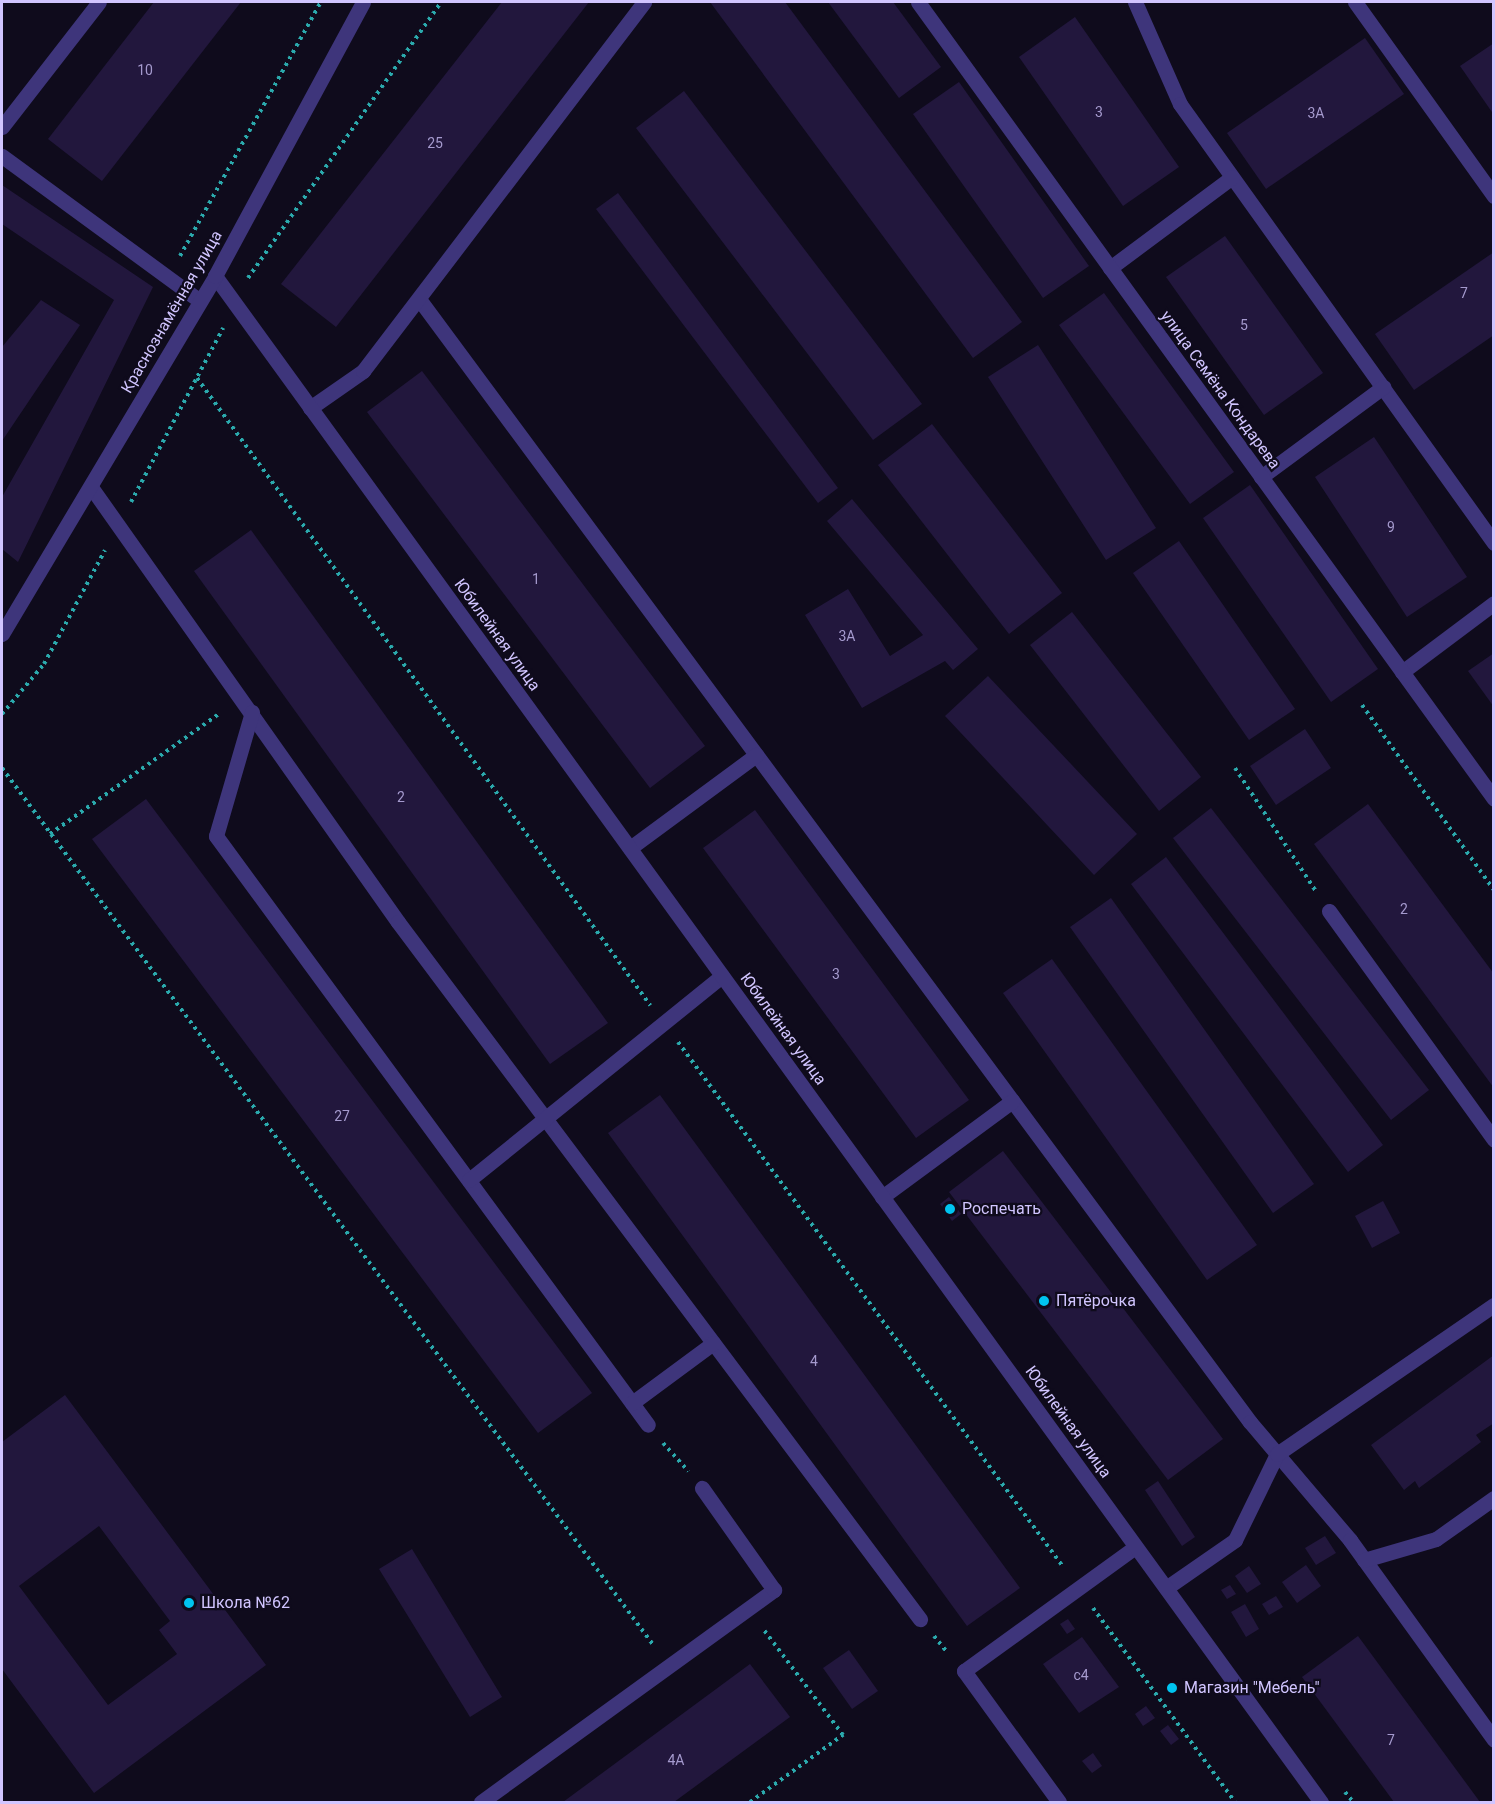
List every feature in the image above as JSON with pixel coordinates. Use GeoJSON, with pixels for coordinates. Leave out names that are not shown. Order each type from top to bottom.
{"type":"FeatureCollection","features":[{"type":"Feature","properties":{"kind":"street"},"geometry":{"type":"LineString","coordinates":[[2,127],[99,2]]}},
{"type":"Feature","properties":{"kind":"street","name":"Краснознамённая улица"},"geometry":{"type":"LineString","coordinates":[[2,634],[215,276],[363,2]]}},
{"type":"Feature","properties":{"kind":"street"},"geometry":{"type":"LineString","coordinates":[[310,408],[363,372],[644,2]]}},
{"type":"Feature","properties":{"kind":"street","name":"улица Семёна Кондарева"},"geometry":{"type":"LineString","coordinates":[[918,2],[1494,799]]}},
{"type":"Feature","properties":{"kind":"street"},"geometry":{"type":"LineString","coordinates":[[1135,2],[1180,104],[1494,543]]}},
{"type":"Feature","properties":{"kind":"street"},"geometry":{"type":"LineString","coordinates":[[1355,2],[1494,196]]}},
{"type":"Feature","properties":{"kind":"street"},"geometry":{"type":"LineString","coordinates":[[2,156],[200,301]]}},
{"type":"Feature","properties":{"kind":"street"},"geometry":{"type":"LineString","coordinates":[[1110,268],[1232,177]]}},
{"type":"Feature","properties":{"kind":"street","name":"Юбилейная улица"},"geometry":{"type":"LineString","coordinates":[[215,276],[1321,1803]]}},
{"type":"Feature","properties":{"kind":"street"},"geometry":{"type":"LineString","coordinates":[[419,298],[1012,1101],[1277,1454],[1364,1560],[1494,1740]]}},
{"type":"Feature","properties":{"kind":"street"},"geometry":{"type":"LineString","coordinates":[[1261,477],[1383,387]]}},
{"type":"Feature","properties":{"kind":"street"},"geometry":{"type":"LineString","coordinates":[[91,487],[242,697],[398,922],[920,1619]]}},
{"type":"Feature","properties":{"kind":"street"},"geometry":{"type":"LineString","coordinates":[[1402,672],[1494,603]]}},
{"type":"Feature","properties":{"kind":"street"},"geometry":{"type":"LineString","coordinates":[[252,712],[216,836],[648,1425]]}},
{"type":"Feature","properties":{"kind":"street"},"geometry":{"type":"LineString","coordinates":[[630,848],[756,754]]}},
{"type":"Feature","properties":{"kind":"street"},"geometry":{"type":"LineString","coordinates":[[1329,911],[1494,1140]]}},
{"type":"Feature","properties":{"kind":"street"},"geometry":{"type":"LineString","coordinates":[[469,1180],[722,976]]}},
{"type":"Feature","properties":{"kind":"street"},"geometry":{"type":"LineString","coordinates":[[882,1197],[1012,1101]]}},
{"type":"Feature","properties":{"kind":"street"},"geometry":{"type":"LineString","coordinates":[[1166,1588],[1235,1540],[1277,1454],[1494,1305]]}},
{"type":"Feature","properties":{"kind":"street"},"geometry":{"type":"LineString","coordinates":[[632,1403],[713,1343]]}},
{"type":"Feature","properties":{"kind":"street"},"geometry":{"type":"LineString","coordinates":[[482,1803],[774,1590],[702,1488]]}},
{"type":"Feature","properties":{"kind":"street"},"geometry":{"type":"LineString","coordinates":[[1364,1560],[1436,1539],[1494,1498]]}},
{"type":"Feature","properties":{"kind":"street"},"geometry":{"type":"LineString","coordinates":[[1059,1803],[963,1671],[1135,1546]]}},
{"type":"Feature","properties":{"kind":"path"},"geometry":{"type":"LineString","coordinates":[[168,277],[321,2]]}},
{"type":"Feature","properties":{"kind":"path"},"geometry":{"type":"LineString","coordinates":[[2,714],[44,664],[236,305],[248,277],[441,2]]}},
{"type":"Feature","properties":{"kind":"path"},"geometry":{"type":"LineString","coordinates":[[197,378],[664,1024],[1235,1803]]}},
{"type":"Feature","properties":{"kind":"path"},"geometry":{"type":"LineString","coordinates":[[50,834],[242,697]]}},
{"type":"Feature","properties":{"kind":"path"},"geometry":{"type":"LineString","coordinates":[[1362,705],[1494,890]]}},
{"type":"Feature","properties":{"kind":"path"},"geometry":{"type":"LineString","coordinates":[[2,768],[669,1666]]}},
{"type":"Feature","properties":{"kind":"path"},"geometry":{"type":"LineString","coordinates":[[1235,768],[1329,911]]}},
{"type":"Feature","properties":{"kind":"path"},"geometry":{"type":"LineString","coordinates":[[648,1425],[702,1488]]}},
{"type":"Feature","properties":{"kind":"path"},"geometry":{"type":"LineString","coordinates":[[747,1609],[843,1735],[750,1803]]}},
{"type":"Feature","properties":{"kind":"path"},"geometry":{"type":"LineString","coordinates":[[920,1619],[963,1671]]}},
{"type":"Feature","properties":{"kind":"building"},"geometry":{"type":"Polygon","coordinates":[[[154,2],[241,2],[102,181],[48,139],[154,2]]]}},
{"type":"Feature","properties":{"kind":"building"},"geometry":{"type":"Polygon","coordinates":[[[502,2],[589,2],[336,327],[281,284],[502,2]]]}},
{"type":"Feature","properties":{"kind":"building"},"geometry":{"type":"Polygon","coordinates":[[[710,2],[785,2],[1022,322],[973,358],[710,2]]]}},
{"type":"Feature","properties":{"kind":"building"},"geometry":{"type":"Polygon","coordinates":[[[828,2],[893,2],[941,67],[899,98],[828,2]]]}},
{"type":"Feature","properties":{"kind":"building"},"geometry":{"type":"Polygon","coordinates":[[[1075,17],[1179,167],[1123,206],[1019,57],[1075,17]]]}},
{"type":"Feature","properties":{"kind":"building"},"geometry":{"type":"Polygon","coordinates":[[[1365,38],[1404,94],[1266,189],[1227,133],[1365,38]]]}},
{"type":"Feature","properties":{"kind":"building"},"geometry":{"type":"Polygon","coordinates":[[[1494,43],[1494,115],[1460,66],[1494,43]]]}},
{"type":"Feature","properties":{"kind":"building"},"geometry":{"type":"Polygon","coordinates":[[[959,82],[1089,266],[1043,298],[913,114],[959,82]]]}},
{"type":"Feature","properties":{"kind":"building"},"geometry":{"type":"Polygon","coordinates":[[[684,91],[922,404],[873,440],[636,128],[684,91]]]}},
{"type":"Feature","properties":{"kind":"building"},"geometry":{"type":"Polygon","coordinates":[[[2,185],[153,287],[18,562],[2,549],[2,497],[114,300],[2,224],[2,185]]]}},
{"type":"Feature","properties":{"kind":"building"},"geometry":{"type":"Polygon","coordinates":[[[618,193],[838,488],[818,503],[596,209],[618,193]]]}},
{"type":"Feature","properties":{"kind":"building"},"geometry":{"type":"Polygon","coordinates":[[[1225,236],[1323,373],[1264,415],[1166,277],[1225,236]]]}},
{"type":"Feature","properties":{"kind":"building"},"geometry":{"type":"Polygon","coordinates":[[[1494,252],[1494,335],[1414,390],[1375,334],[1494,252]]]}},
{"type":"Feature","properties":{"kind":"building"},"geometry":{"type":"Polygon","coordinates":[[[1104,293],[1234,472],[1190,504],[1059,325],[1104,293]]]}},
{"type":"Feature","properties":{"kind":"building"},"geometry":{"type":"Polygon","coordinates":[[[41,300],[80,325],[2,441],[2,347],[41,300]]]}},
{"type":"Feature","properties":{"kind":"building"},"geometry":{"type":"Polygon","coordinates":[[[1038,345],[1156,528],[1106,560],[988,377],[1038,345]]]}},
{"type":"Feature","properties":{"kind":"building"},"geometry":{"type":"Polygon","coordinates":[[[422,371],[705,746],[650,788],[367,412],[422,371]]]}},
{"type":"Feature","properties":{"kind":"building"},"geometry":{"type":"Polygon","coordinates":[[[932,424],[1062,593],[1009,634],[878,465],[932,424]]]}},
{"type":"Feature","properties":{"kind":"building"},"geometry":{"type":"Polygon","coordinates":[[[1374,437],[1467,577],[1407,617],[1315,477],[1374,437]]]}},
{"type":"Feature","properties":{"kind":"building"},"geometry":{"type":"Polygon","coordinates":[[[1250,485],[1378,669],[1331,702],[1203,518],[1250,485]]]}},
{"type":"Feature","properties":{"kind":"building"},"geometry":{"type":"Polygon","coordinates":[[[852,499],[978,649],[953,670],[945,661],[862,708],[805,615],[848,589],[890,656],[923,635],[827,521],[852,499]]]}},
{"type":"Feature","properties":{"kind":"building"},"geometry":{"type":"Polygon","coordinates":[[[251,530],[608,1023],[550,1064],[194,571],[251,530]]]}},
{"type":"Feature","properties":{"kind":"building"},"geometry":{"type":"Polygon","coordinates":[[[1179,541],[1295,709],[1249,740],[1133,573],[1179,541]]]}},
{"type":"Feature","properties":{"kind":"building"},"geometry":{"type":"Polygon","coordinates":[[[1072,612],[1201,777],[1159,811],[1030,645],[1072,612]]]}},
{"type":"Feature","properties":{"kind":"building"},"geometry":{"type":"Polygon","coordinates":[[[1494,653],[1494,707],[1468,671],[1494,653]]]}},
{"type":"Feature","properties":{"kind":"building"},"geometry":{"type":"Polygon","coordinates":[[[988,676],[1137,834],[1094,875],[945,716],[988,676]]]}},
{"type":"Feature","properties":{"kind":"building"},"geometry":{"type":"Polygon","coordinates":[[[1305,729],[1331,768],[1276,805],[1250,766],[1305,729]]]}},
{"type":"Feature","properties":{"kind":"building"},"geometry":{"type":"Polygon","coordinates":[[[146,799],[592,1393],[538,1433],[92,839],[146,799]]]}},
{"type":"Feature","properties":{"kind":"building"},"geometry":{"type":"Polygon","coordinates":[[[1368,804],[1494,974],[1494,1088],[1314,844],[1368,804]]]}},
{"type":"Feature","properties":{"kind":"building"},"geometry":{"type":"Polygon","coordinates":[[[1211,808],[1429,1090],[1391,1120],[1173,838],[1211,808]]]}},
{"type":"Feature","properties":{"kind":"building"},"geometry":{"type":"Polygon","coordinates":[[[755,810],[969,1100],[916,1138],[703,848],[755,810]]]}},
{"type":"Feature","properties":{"kind":"building"},"geometry":{"type":"Polygon","coordinates":[[[1166,857],[1383,1145],[1348,1172],[1131,884],[1166,857]]]}},
{"type":"Feature","properties":{"kind":"building"},"geometry":{"type":"Polygon","coordinates":[[[1111,898],[1314,1184],[1273,1213],[1070,927],[1111,898]]]}},
{"type":"Feature","properties":{"kind":"building"},"geometry":{"type":"Polygon","coordinates":[[[1052,959],[1257,1245],[1207,1280],[1003,993],[1052,959]]]}},
{"type":"Feature","properties":{"kind":"building"},"geometry":{"type":"Polygon","coordinates":[[[660,1095],[1020,1588],[967,1626],[608,1133],[660,1095]]]}},
{"type":"Feature","properties":{"kind":"building"},"geometry":{"type":"Polygon","coordinates":[[[1003,1151],[1223,1439],[1168,1480],[949,1192],[1003,1151]]]}},
{"type":"Feature","properties":{"kind":"building","name":"Роспечать"},"geometry":{"type":"Polygon","coordinates":[[[949,1197],[961,1214],[952,1221],[940,1204],[949,1197]]]}},
{"type":"Feature","properties":{"kind":"building"},"geometry":{"type":"Polygon","coordinates":[[[1383,1201],[1400,1233],[1372,1248],[1355,1216],[1383,1201]]]}},
{"type":"Feature","properties":{"kind":"building"},"geometry":{"type":"Polygon","coordinates":[[[1494,1355],[1494,1423],[1476,1435],[1481,1442],[1419,1488],[1415,1481],[1404,1490],[1371,1445],[1494,1355]]]}},
{"type":"Feature","properties":{"kind":"building","name":"Школа №62"},"geometry":{"type":"Polygon","coordinates":[[[65,1395],[266,1665],[94,1793],[2,1669],[2,1442],[65,1395]],[[99,1526],[19,1586],[108,1705],[177,1654],[159,1630],[170,1621],[99,1526]]]}},
{"type":"Feature","properties":{"kind":"building"},"geometry":{"type":"Polygon","coordinates":[[[1158,1481],[1195,1537],[1182,1546],[1145,1490],[1158,1481]]]}},
{"type":"Feature","properties":{"kind":"building"},"geometry":{"type":"Polygon","coordinates":[[[1325,1536],[1336,1553],[1316,1565],[1305,1548],[1325,1536]]]}},
{"type":"Feature","properties":{"kind":"building"},"geometry":{"type":"Polygon","coordinates":[[[412,1549],[502,1697],[470,1717],[379,1569],[412,1549]]]}},
{"type":"Feature","properties":{"kind":"building"},"geometry":{"type":"Polygon","coordinates":[[[1306,1565],[1321,1586],[1297,1603],[1282,1582],[1306,1565]]]}},
{"type":"Feature","properties":{"kind":"building"},"geometry":{"type":"Polygon","coordinates":[[[1249,1566],[1261,1584],[1247,1593],[1235,1576],[1249,1566]]]}},
{"type":"Feature","properties":{"kind":"building"},"geometry":{"type":"Polygon","coordinates":[[[1230,1585],[1236,1594],[1227,1599],[1221,1590],[1230,1585]]]}},
{"type":"Feature","properties":{"kind":"building"},"geometry":{"type":"Polygon","coordinates":[[[1276,1596],[1283,1607],[1269,1615],[1262,1604],[1276,1596]]]}},
{"type":"Feature","properties":{"kind":"building"},"geometry":{"type":"Polygon","coordinates":[[[1245,1604],[1259,1629],[1246,1637],[1231,1612],[1245,1604]]]}},
{"type":"Feature","properties":{"kind":"building"},"geometry":{"type":"Polygon","coordinates":[[[1068,1619],[1075,1629],[1067,1634],[1060,1624],[1068,1619]]]}},
{"type":"Feature","properties":{"kind":"building"},"geometry":{"type":"Polygon","coordinates":[[[1358,1636],[1480,1802],[1394,1802],[1302,1677],[1358,1636]]]}},
{"type":"Feature","properties":{"kind":"building"},"geometry":{"type":"Polygon","coordinates":[[[1082,1637],[1119,1687],[1079,1713],[1043,1664],[1082,1637]]]}},
{"type":"Feature","properties":{"kind":"building"},"geometry":{"type":"Polygon","coordinates":[[[849,1650],[878,1691],[852,1709],[823,1668],[849,1650]]]}},
{"type":"Feature","properties":{"kind":"building"},"geometry":{"type":"Polygon","coordinates":[[[750,1664],[790,1717],[674,1802],[563,1802],[750,1664]]]}},
{"type":"Feature","properties":{"kind":"building"},"geometry":{"type":"Polygon","coordinates":[[[1146,1706],[1155,1718],[1143,1726],[1135,1714],[1146,1706]]]}},
{"type":"Feature","properties":{"kind":"building"},"geometry":{"type":"Polygon","coordinates":[[[1168,1725],[1179,1739],[1171,1745],[1160,1731],[1168,1725]]]}},
{"type":"Feature","properties":{"kind":"building"},"geometry":{"type":"Polygon","coordinates":[[[1093,1753],[1102,1766],[1092,1773],[1082,1761],[1093,1753]]]}},
{"type":"Feature","properties":{"kind":"place","name":"Роспечать"},"geometry":{"type":"Point","coordinates":[950,1209]}},
{"type":"Feature","properties":{"kind":"place","name":"Пятёрочка"},"geometry":{"type":"Point","coordinates":[1044,1301]}},
{"type":"Feature","properties":{"kind":"place","name":"Школа №62"},"geometry":{"type":"Point","coordinates":[189,1603]}},
{"type":"Feature","properties":{"kind":"place","name":"Магазин \"Мебель\""},"geometry":{"type":"Point","coordinates":[1172,1688]}}]}
